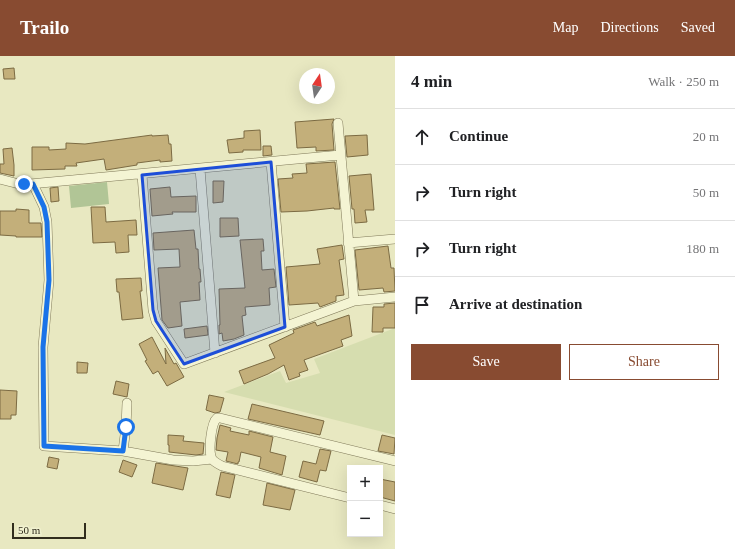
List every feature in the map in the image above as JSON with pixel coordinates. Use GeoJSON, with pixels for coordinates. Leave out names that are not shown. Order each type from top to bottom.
{"type":"FeatureCollection","features":[{"type":"Feature","properties":{"kind":"street"},"geometry":{"type":"LineString","coordinates":[[338,123],[354,301]]}},
{"type":"Feature","properties":{"kind":"street"},"geometry":{"type":"LineString","coordinates":[[0,179],[19,184],[33,184],[142,175],[340,155]]}},
{"type":"Feature","properties":{"kind":"street"},"geometry":{"type":"LineString","coordinates":[[271,162],[285,327]]}},
{"type":"Feature","properties":{"kind":"street"},"geometry":{"type":"LineString","coordinates":[[200,169],[216,353]]}},
{"type":"Feature","properties":{"kind":"street"},"geometry":{"type":"LineString","coordinates":[[142,175],[151,302],[156,321],[184,364],[354,301],[395,297]]}},
{"type":"Feature","properties":{"kind":"street"},"geometry":{"type":"LineString","coordinates":[[33,184],[44,207],[47,228],[49,280],[43,347],[44,446],[123,451],[172,460],[193,461],[212,458]]}},
{"type":"Feature","properties":{"kind":"street"},"geometry":{"type":"LineString","coordinates":[[348,243],[395,239]]}},
{"type":"Feature","properties":{"kind":"street"},"geometry":{"type":"LineString","coordinates":[[123,451],[127,403]]}},
{"type":"Feature","properties":{"kind":"street"},"geometry":{"type":"LineString","coordinates":[[347,497],[222,466],[214,462],[210,444],[215,419],[218,418],[395,461]]}},
{"type":"Feature","properties":{"kind":"street"},"geometry":{"type":"LineString","coordinates":[[383,506],[395,509]]}},
{"type":"Feature","properties":{"kind":"highlighted area"},"geometry":{"type":"Polygon","coordinates":[[[271,162],[285,327],[184,364],[156,321],[153,310],[142,175],[271,162]]]}},
{"type":"Feature","properties":{"kind":"green space"},"geometry":{"type":"Polygon","coordinates":[[[107,182],[109,204],[71,208],[69,186],[107,182]]]}},
{"type":"Feature","properties":{"kind":"green space"},"geometry":{"type":"Polygon","coordinates":[[[395,328],[395,435],[224,392],[280,371],[286,383],[320,373],[314,359],[395,328]]]}},
{"type":"Feature","properties":{"kind":"building"},"geometry":{"type":"Polygon","coordinates":[[[14,68],[15,79],[4,79],[3,69],[14,68]]]}},
{"type":"Feature","properties":{"kind":"building"},"geometry":{"type":"Polygon","coordinates":[[[334,119],[332,124],[334,150],[316,151],[316,147],[297,148],[295,122],[334,119]]]}},
{"type":"Feature","properties":{"kind":"building"},"geometry":{"type":"Polygon","coordinates":[[[260,130],[261,150],[243,150],[243,152],[229,153],[227,140],[244,138],[244,131],[260,130]]]}},
{"type":"Feature","properties":{"kind":"building"},"geometry":{"type":"Polygon","coordinates":[[[152,135],[168,135],[169,144],[171,144],[172,161],[160,162],[160,160],[137,163],[137,165],[106,170],[104,159],[76,163],[77,166],[65,166],[65,169],[32,170],[32,147],[49,147],[49,150],[66,149],[66,143],[85,144],[152,135]]]}},
{"type":"Feature","properties":{"kind":"building"},"geometry":{"type":"Polygon","coordinates":[[[367,135],[368,155],[347,157],[345,136],[367,135]]]}},
{"type":"Feature","properties":{"kind":"building"},"geometry":{"type":"Polygon","coordinates":[[[263,146],[271,146],[272,155],[263,156],[263,146]]]}},
{"type":"Feature","properties":{"kind":"building"},"geometry":{"type":"Polygon","coordinates":[[[12,148],[14,176],[0,173],[0,164],[4,164],[3,149],[12,148]]]}},
{"type":"Feature","properties":{"kind":"building"},"geometry":{"type":"Polygon","coordinates":[[[335,162],[340,209],[334,208],[281,212],[278,179],[293,178],[292,174],[307,173],[306,164],[335,162]]]}},
{"type":"Feature","properties":{"kind":"building"},"geometry":{"type":"Polygon","coordinates":[[[371,174],[374,210],[365,210],[367,222],[355,223],[354,209],[352,209],[349,176],[371,174]]]}},
{"type":"Feature","properties":{"kind":"building"},"geometry":{"type":"Polygon","coordinates":[[[213,181],[224,181],[223,202],[213,203],[213,181]]]}},
{"type":"Feature","properties":{"kind":"building"},"geometry":{"type":"Polygon","coordinates":[[[58,187],[59,201],[51,202],[50,188],[58,187]]]}},
{"type":"Feature","properties":{"kind":"building"},"geometry":{"type":"Polygon","coordinates":[[[170,187],[171,197],[196,196],[196,212],[172,212],[173,214],[152,216],[150,189],[170,187]]]}},
{"type":"Feature","properties":{"kind":"building"},"geometry":{"type":"Polygon","coordinates":[[[91,207],[105,207],[106,222],[136,220],[137,235],[128,235],[129,252],[116,253],[115,242],[93,243],[91,207]]]}},
{"type":"Feature","properties":{"kind":"building"},"geometry":{"type":"Polygon","coordinates":[[[16,209],[29,210],[29,223],[41,223],[42,237],[16,237],[0,235],[0,211],[16,211],[16,209]]]}},
{"type":"Feature","properties":{"kind":"building"},"geometry":{"type":"Polygon","coordinates":[[[220,218],[238,218],[239,236],[220,237],[220,218]]]}},
{"type":"Feature","properties":{"kind":"building"},"geometry":{"type":"Polygon","coordinates":[[[194,230],[200,269],[200,300],[180,302],[182,326],[168,328],[162,320],[158,268],[180,267],[179,249],[154,250],[153,233],[194,230]]]}},
{"type":"Feature","properties":{"kind":"building"},"geometry":{"type":"Polygon","coordinates":[[[263,239],[264,251],[261,251],[262,270],[274,269],[276,287],[269,288],[270,305],[245,307],[246,315],[242,316],[244,335],[223,341],[222,333],[219,334],[219,289],[245,288],[240,240],[263,239]]]}},
{"type":"Feature","properties":{"kind":"building"},"geometry":{"type":"Polygon","coordinates":[[[342,245],[344,259],[339,260],[344,295],[336,296],[336,301],[320,307],[318,303],[289,305],[286,267],[320,264],[317,249],[342,245]]]}},
{"type":"Feature","properties":{"kind":"building"},"geometry":{"type":"Polygon","coordinates":[[[388,246],[391,268],[394,268],[395,291],[384,292],[383,288],[359,290],[355,250],[388,246]]]}},
{"type":"Feature","properties":{"kind":"building"},"geometry":{"type":"Polygon","coordinates":[[[141,278],[142,291],[140,291],[143,318],[122,320],[116,279],[141,278]]]}},
{"type":"Feature","properties":{"kind":"building"},"geometry":{"type":"Polygon","coordinates":[[[395,303],[395,328],[383,328],[383,332],[372,332],[373,307],[384,307],[384,304],[395,303]]]}},
{"type":"Feature","properties":{"kind":"building"},"geometry":{"type":"Polygon","coordinates":[[[349,315],[352,336],[341,340],[343,346],[304,360],[308,370],[299,373],[300,376],[289,380],[284,365],[268,374],[244,384],[239,371],[275,358],[269,345],[294,333],[293,330],[315,322],[317,326],[349,315]]]}},
{"type":"Feature","properties":{"kind":"building"},"geometry":{"type":"Polygon","coordinates":[[[207,326],[208,335],[185,338],[184,329],[207,326]]]}},
{"type":"Feature","properties":{"kind":"building"},"geometry":{"type":"Polygon","coordinates":[[[152,337],[166,364],[165,348],[174,364],[176,363],[184,377],[167,386],[158,371],[153,374],[145,361],[147,360],[139,344],[152,337]]]}},
{"type":"Feature","properties":{"kind":"building"},"geometry":{"type":"Polygon","coordinates":[[[77,362],[88,363],[87,373],[77,373],[77,362]]]}},
{"type":"Feature","properties":{"kind":"building"},"geometry":{"type":"Polygon","coordinates":[[[116,381],[129,384],[127,397],[113,394],[116,381]]]}},
{"type":"Feature","properties":{"kind":"building"},"geometry":{"type":"Polygon","coordinates":[[[0,390],[17,391],[16,415],[11,415],[11,419],[0,419],[0,390]]]}},
{"type":"Feature","properties":{"kind":"building"},"geometry":{"type":"Polygon","coordinates":[[[209,395],[224,398],[220,412],[215,413],[206,410],[209,395]]]}},
{"type":"Feature","properties":{"kind":"building"},"geometry":{"type":"Polygon","coordinates":[[[252,404],[324,421],[320,435],[248,419],[252,404]]]}},
{"type":"Feature","properties":{"kind":"building"},"geometry":{"type":"Polygon","coordinates":[[[220,425],[231,428],[230,431],[249,435],[249,431],[273,437],[270,452],[286,456],[282,475],[259,468],[261,457],[241,452],[238,464],[226,461],[228,452],[216,450],[220,425]]]}},
{"type":"Feature","properties":{"kind":"building"},"geometry":{"type":"Polygon","coordinates":[[[168,435],[184,436],[183,441],[204,443],[203,454],[196,455],[169,452],[168,435]]]}},
{"type":"Feature","properties":{"kind":"building"},"geometry":{"type":"Polygon","coordinates":[[[382,435],[395,438],[394,454],[378,451],[382,435]]]}},
{"type":"Feature","properties":{"kind":"building"},"geometry":{"type":"Polygon","coordinates":[[[320,449],[331,451],[326,471],[320,470],[317,482],[299,477],[303,461],[316,464],[320,449]]]}},
{"type":"Feature","properties":{"kind":"building"},"geometry":{"type":"Polygon","coordinates":[[[49,457],[59,459],[57,469],[47,467],[49,457]]]}},
{"type":"Feature","properties":{"kind":"building"},"geometry":{"type":"Polygon","coordinates":[[[123,460],[137,465],[132,477],[119,472],[123,460]]]}},
{"type":"Feature","properties":{"kind":"building"},"geometry":{"type":"Polygon","coordinates":[[[156,463],[188,468],[183,490],[152,483],[156,463]]]}},
{"type":"Feature","properties":{"kind":"building"},"geometry":{"type":"Polygon","coordinates":[[[221,472],[235,475],[230,498],[216,495],[221,472]]]}},
{"type":"Feature","properties":{"kind":"building"},"geometry":{"type":"Polygon","coordinates":[[[383,480],[395,482],[395,501],[383,498],[383,480]]]}},
{"type":"Feature","properties":{"kind":"building"},"geometry":{"type":"Polygon","coordinates":[[[267,483],[295,490],[290,510],[263,505],[267,483]]]}},
{"type":"Feature","properties":{"kind":"route"},"geometry":{"type":"LineString","coordinates":[[24,184],[33,184],[44,207],[47,222],[49,280],[43,347],[44,446],[123,451],[126,427]]}}]}
